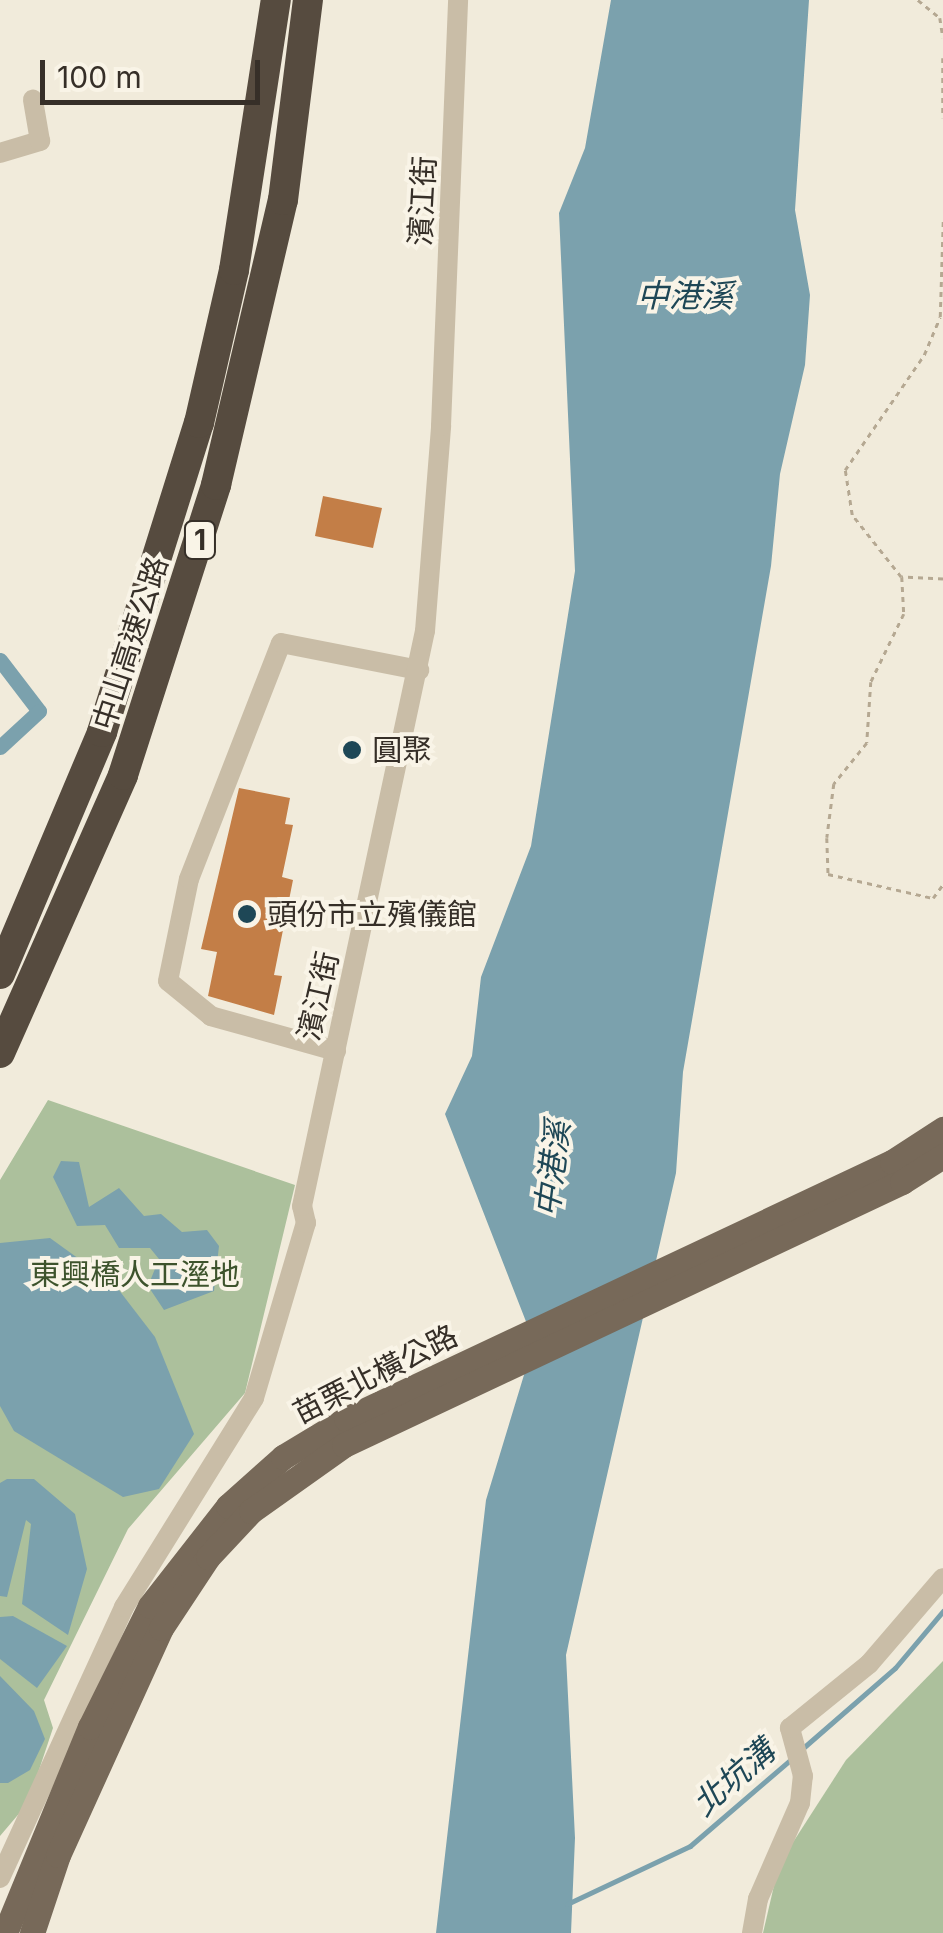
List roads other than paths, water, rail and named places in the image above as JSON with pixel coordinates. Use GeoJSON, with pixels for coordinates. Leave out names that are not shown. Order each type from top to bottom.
{"type":"FeatureCollection","features":[{"type":"Feature","properties":{"kind":"highway","name":"中山高速公路"},"geometry":{"type":"LineString","coordinates":[[0,974],[102,732],[200,423],[241,232],[276,0]]}},
{"type":"Feature","properties":{"kind":"highway","name":"中山高速公路"},"geometry":{"type":"LineString","coordinates":[[0,1053],[123,775],[216,485],[282,200],[308,0]]}},
{"type":"Feature","properties":{"kind":"main road","name":"苗栗北橫公路"},"geometry":{"type":"LineString","coordinates":[[4,1933],[90,1727],[228,1506],[283,1458],[346,1419],[733,1240],[892,1162],[943,1130]]}},
{"type":"Feature","properties":{"kind":"main road","name":"苗栗北橫公路"},"geometry":{"type":"LineString","coordinates":[[32,1933],[58,1855],[179,1579],[251,1511],[344,1445],[902,1182],[943,1156]]}},
{"type":"Feature","properties":{"kind":"street","name":"濱江街"},"geometry":{"type":"LineString","coordinates":[[0,1878],[115,1623],[254,1398],[306,1223],[302,1206],[418,670],[442,426],[458,0]]}},
{"type":"Feature","properties":{"kind":"street"},"geometry":{"type":"LineString","coordinates":[[0,153],[40,141],[32,100]]}},
{"type":"Feature","properties":{"kind":"street"},"geometry":{"type":"LineString","coordinates":[[336,1051],[211,1016],[168,980],[186,896],[280,643],[418,670]]}},
{"type":"Feature","properties":{"kind":"street"},"geometry":{"type":"LineString","coordinates":[[752,1933],[758,1899],[800,1803],[804,1776],[790,1728],[870,1664],[943,1578]]}},
{"type":"Feature","properties":{"kind":"water","name":"中港溪"},"geometry":{"type":"Polygon","coordinates":[[[611,0],[809,0],[795,210],[810,295],[805,365],[780,474],[771,566],[683,1072],[676,1173],[566,1655],[575,1838],[571,1933],[436,1933],[486,1500],[534,1342],[445,1114],[472,1056],[481,977],[531,846],[575,571],[559,213],[585,148],[611,0]]]}},
{"type":"Feature","properties":{"kind":"water"},"geometry":{"type":"Polygon","coordinates":[[[61,1161],[79,1162],[89,1207],[119,1188],[144,1216],[161,1214],[182,1232],[207,1230],[219,1246],[214,1291],[164,1310],[148,1286],[159,1259],[150,1248],[119,1248],[105,1225],[77,1226],[53,1177],[61,1161]]]}},
{"type":"Feature","properties":{"kind":"water"},"geometry":{"type":"Polygon","coordinates":[[[50,1238],[115,1285],[155,1337],[194,1434],[159,1489],[123,1497],[14,1431],[0,1406],[0,1243],[50,1238]]]}},
{"type":"Feature","properties":{"kind":"water"},"geometry":{"type":"Polygon","coordinates":[[[7,1479],[34,1479],[75,1514],[87,1569],[68,1635],[22,1604],[31,1524],[26,1520],[7,1597],[0,1596],[0,1483],[7,1479]]]}},
{"type":"Feature","properties":{"kind":"water"},"geometry":{"type":"Polygon","coordinates":[[[13,1616],[67,1646],[37,1688],[0,1659],[0,1617],[13,1616]]]}},
{"type":"Feature","properties":{"kind":"water"},"geometry":{"type":"Polygon","coordinates":[[[0,1676],[34,1711],[45,1739],[30,1770],[8,1783],[0,1783],[0,1676]]]}},
{"type":"Feature","properties":{"kind":"waterway"},"geometry":{"type":"LineString","coordinates":[[0,660],[39,711],[0,747]]}},
{"type":"Feature","properties":{"kind":"waterway","name":"北坑溝"},"geometry":{"type":"LineString","coordinates":[[803,1748],[895,1668],[943,1611]]}},
{"type":"Feature","properties":{"kind":"waterway","name":"北坑溝"},"geometry":{"type":"LineString","coordinates":[[567,1904],[690,1846],[791,1759]]}},
{"type":"Feature","properties":{"kind":"place","name":"圓聚"},"geometry":{"type":"Point","coordinates":[352,750]}},
{"type":"Feature","properties":{"kind":"place","name":"頭份市立殯儀館"},"geometry":{"type":"Point","coordinates":[247,914]}},
{"type":"Feature","properties":{"kind":"park label","name":"東興橋人工溼地"},"geometry":{"type":"Point","coordinates":[135,1274]}}]}
